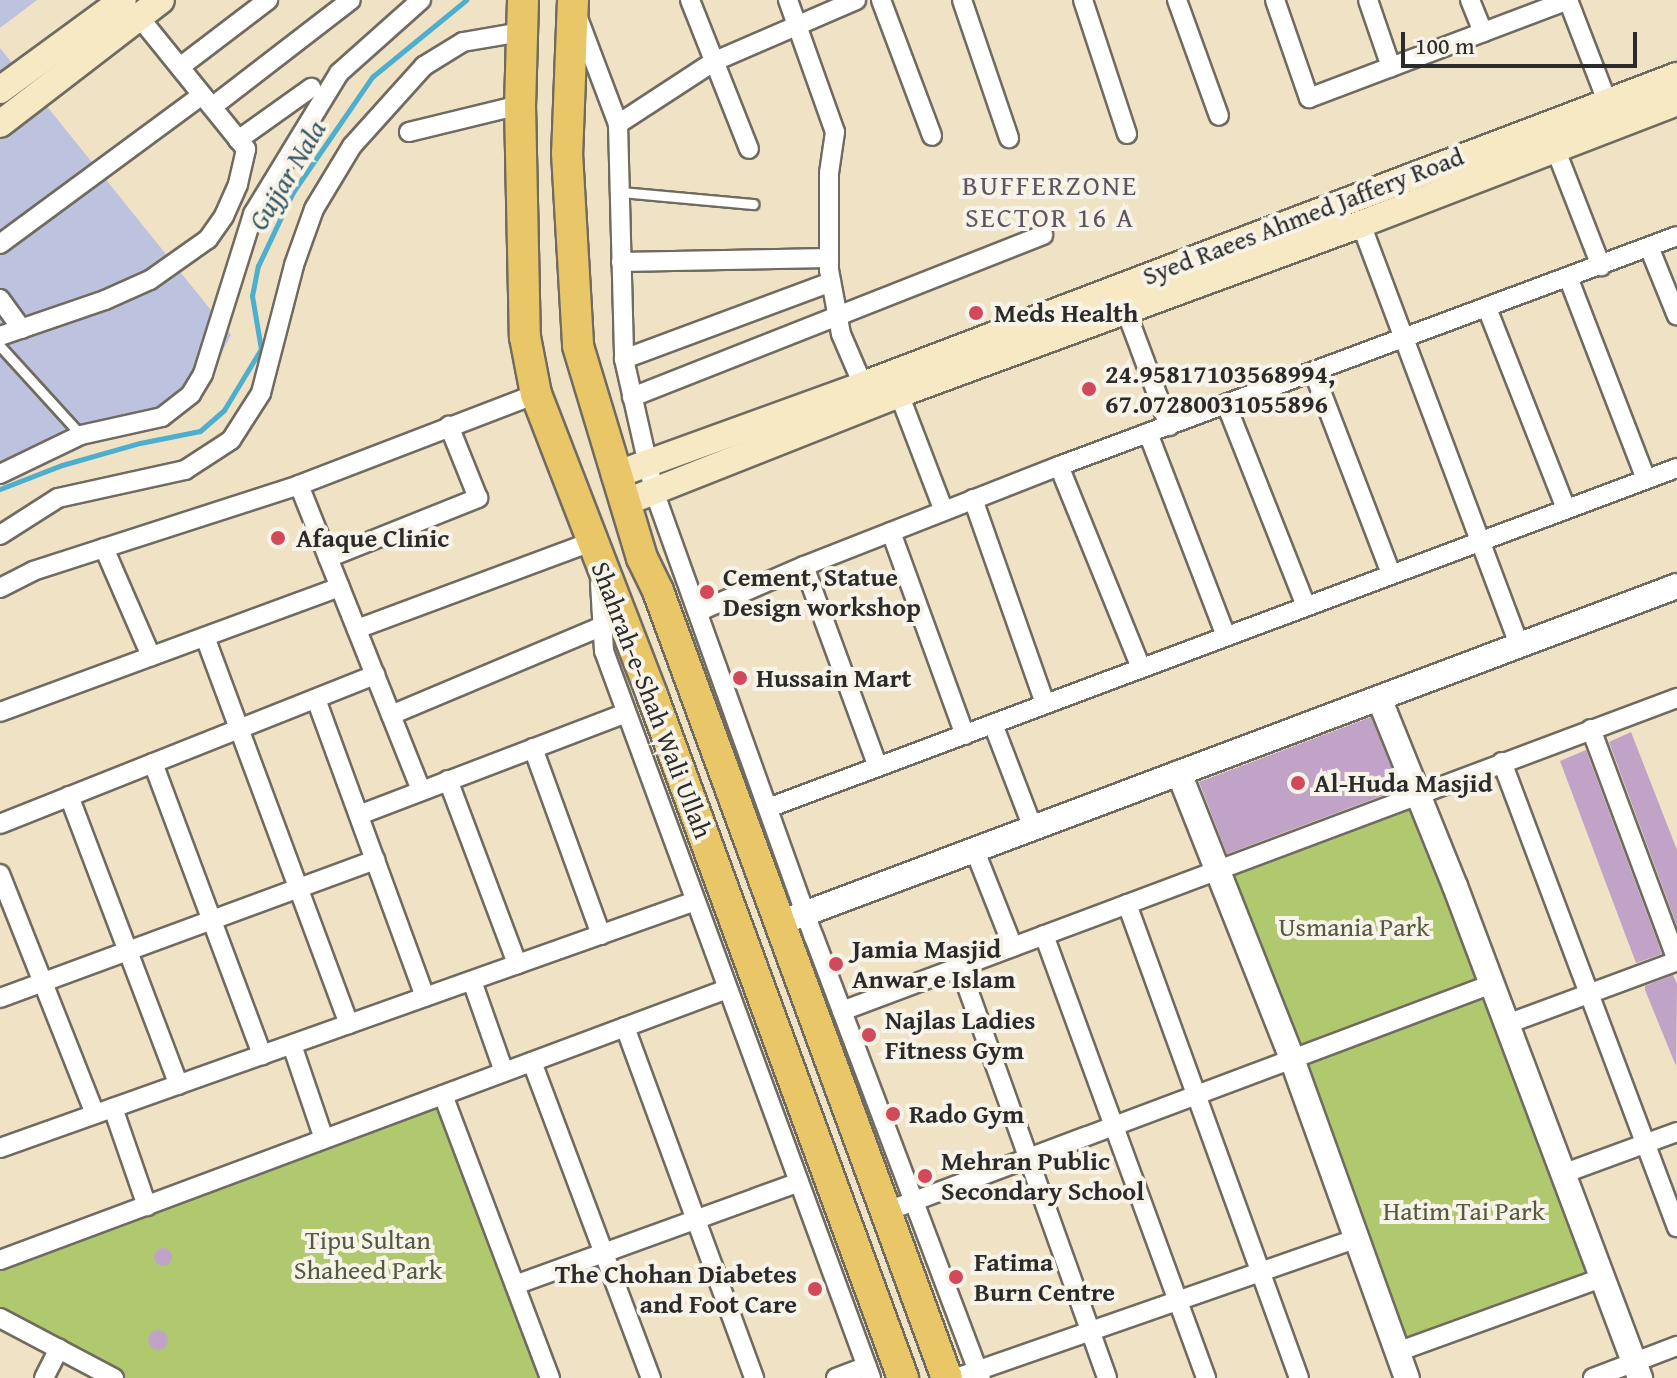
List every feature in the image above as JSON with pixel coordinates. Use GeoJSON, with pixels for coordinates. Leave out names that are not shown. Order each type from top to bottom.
{"type":"FeatureCollection","features":[{"type":"Feature","properties":{"kind":"main road"},"geometry":{"type":"LineString","coordinates":[[0,90],[131,9],[161,0]]}},
{"type":"Feature","properties":{"kind":"main road","name":"Shahrah-e-Shah Wali Ullah"},"geometry":{"type":"LineString","coordinates":[[523,0],[520,105],[525,337],[536,394],[652,695],[903,1378]]}},
{"type":"Feature","properties":{"kind":"main road","name":"Shahrah-e-Shah Wali Ullah"},"geometry":{"type":"LineString","coordinates":[[573,2],[567,93],[578,346],[642,558],[793,919],[844,1054],[893,1201],[914,1293],[947,1378]]}},
{"type":"Feature","properties":{"kind":"main road"},"geometry":{"type":"LineString","coordinates":[[0,124],[131,9]]}},
{"type":"Feature","properties":{"kind":"main road","name":"Syed Raees Ahmed Jaffery Road"},"geometry":{"type":"LineString","coordinates":[[620,489],[654,491],[899,394],[1361,224],[1583,124],[1677,76]]}},
{"type":"Feature","properties":{"kind":"main road","name":"Syed Raees Ahmed Jaffery Road"},"geometry":{"type":"LineString","coordinates":[[620,489],[646,463],[1583,124],[1677,102]]}},
{"type":"Feature","properties":{"kind":"main road"},"geometry":{"type":"LineString","coordinates":[[559,459],[606,445]]}},
{"type":"Feature","properties":{"kind":"main road"},"geometry":{"type":"LineString","coordinates":[[839,1205],[893,1201]]}},
{"type":"Feature","properties":{"kind":"street"},"geometry":{"type":"LineString","coordinates":[[180,67],[268,0]]}},
{"type":"Feature","properties":{"kind":"street"},"geometry":{"type":"LineString","coordinates":[[0,244],[351,0]]}},
{"type":"Feature","properties":{"kind":"street"},"geometry":{"type":"LineString","coordinates":[[0,474],[81,435],[162,417],[191,394],[203,374],[231,277],[260,202],[339,73],[421,0]]}},
{"type":"Feature","properties":{"kind":"street"},"geometry":{"type":"LineString","coordinates":[[690,0],[749,149]]}},
{"type":"Feature","properties":{"kind":"street"},"geometry":{"type":"LineString","coordinates":[[788,0],[835,132],[829,173],[831,282],[841,334],[863,385]]}},
{"type":"Feature","properties":{"kind":"street"},"geometry":{"type":"LineString","coordinates":[[618,124],[713,62],[856,0]]}},
{"type":"Feature","properties":{"kind":"street"},"geometry":{"type":"LineString","coordinates":[[881,0],[932,136]]}},
{"type":"Feature","properties":{"kind":"street"},"geometry":{"type":"LineString","coordinates":[[962,0],[1009,138]]}},
{"type":"Feature","properties":{"kind":"street"},"geometry":{"type":"LineString","coordinates":[[1083,0],[1127,134]]}},
{"type":"Feature","properties":{"kind":"street"},"geometry":{"type":"LineString","coordinates":[[1177,0],[1219,116]]}},
{"type":"Feature","properties":{"kind":"street"},"geometry":{"type":"LineString","coordinates":[[1275,0],[1309,98],[1568,0],[1601,266]]}},
{"type":"Feature","properties":{"kind":"street"},"geometry":{"type":"LineString","coordinates":[[1368,0],[1391,67]]}},
{"type":"Feature","properties":{"kind":"street"},"geometry":{"type":"LineString","coordinates":[[1470,0],[1483,32]]}},
{"type":"Feature","properties":{"kind":"street"},"geometry":{"type":"LineString","coordinates":[[573,2],[618,124],[624,359],[646,463],[768,808],[793,919],[842,1011],[844,1054]]}},
{"type":"Feature","properties":{"kind":"street"},"geometry":{"type":"LineString","coordinates":[[0,336],[105,300],[150,280],[208,239],[224,216],[238,184],[246,149],[131,9]]}},
{"type":"Feature","properties":{"kind":"street"},"geometry":{"type":"LineString","coordinates":[[0,535],[58,498],[185,470],[231,440],[261,393],[294,265],[314,209],[352,146],[424,66],[463,42],[522,32]]}},
{"type":"Feature","properties":{"kind":"street"},"geometry":{"type":"LineString","coordinates":[[238,140],[311,88]]}},
{"type":"Feature","properties":{"kind":"street"},"geometry":{"type":"LineString","coordinates":[[409,132],[520,105]]}},
{"type":"Feature","properties":{"kind":"street"},"geometry":{"type":"LineString","coordinates":[[1361,224],[1519,645]]}},
{"type":"Feature","properties":{"kind":"street"},"geometry":{"type":"LineString","coordinates":[[632,397],[1043,235]]}},
{"type":"Feature","properties":{"kind":"street"},"geometry":{"type":"LineString","coordinates":[[700,611],[973,499],[1677,236]]}},
{"type":"Feature","properties":{"kind":"street"},"geometry":{"type":"LineString","coordinates":[[1649,247],[1677,316]]}},
{"type":"Feature","properties":{"kind":"street"},"geometry":{"type":"LineString","coordinates":[[621,262],[829,258]]}},
{"type":"Feature","properties":{"kind":"street"},"geometry":{"type":"LineString","coordinates":[[1568,277],[1646,479]]}},
{"type":"Feature","properties":{"kind":"street"},"geometry":{"type":"LineString","coordinates":[[624,359],[831,282]]}},
{"type":"Feature","properties":{"kind":"street"},"geometry":{"type":"LineString","coordinates":[[0,299],[22,329]]}},
{"type":"Feature","properties":{"kind":"street"},"geometry":{"type":"LineString","coordinates":[[1487,308],[1566,509]]}},
{"type":"Feature","properties":{"kind":"street"},"geometry":{"type":"LineString","coordinates":[[1126,311],[1169,426]]}},
{"type":"Feature","properties":{"kind":"street"},"geometry":{"type":"LineString","coordinates":[[1314,373],[1391,574]]}},
{"type":"Feature","properties":{"kind":"street"},"geometry":{"type":"LineString","coordinates":[[0,588],[33,571],[299,485],[536,394]]}},
{"type":"Feature","properties":{"kind":"street"},"geometry":{"type":"LineString","coordinates":[[899,394],[944,511]]}},
{"type":"Feature","properties":{"kind":"street"},"geometry":{"type":"LineString","coordinates":[[1226,404],[1306,606]]}},
{"type":"Feature","properties":{"kind":"street"},"geometry":{"type":"LineString","coordinates":[[328,558],[478,498],[449,426]]}},
{"type":"Feature","properties":{"kind":"street"},"geometry":{"type":"LineString","coordinates":[[1148,433],[1226,636]]}},
{"type":"Feature","properties":{"kind":"street"},"geometry":{"type":"LineString","coordinates":[[1059,466],[1141,668]]}},
{"type":"Feature","properties":{"kind":"street"},"geometry":{"type":"LineString","coordinates":[[768,808],[1646,479],[1675,474]]}},
{"type":"Feature","properties":{"kind":"street"},"geometry":{"type":"LineString","coordinates":[[299,485],[421,790]]}},
{"type":"Feature","properties":{"kind":"street"},"geometry":{"type":"LineString","coordinates":[[973,499],[1045,704]]}},
{"type":"Feature","properties":{"kind":"street"},"geometry":{"type":"LineString","coordinates":[[891,532],[965,735]]}},
{"type":"Feature","properties":{"kind":"street"},"geometry":{"type":"LineString","coordinates":[[104,548],[151,656]]}},
{"type":"Feature","properties":{"kind":"street"},"geometry":{"type":"LineString","coordinates":[[357,629],[594,551],[604,651],[869,1372],[836,1378]]}},
{"type":"Feature","properties":{"kind":"street"},"geometry":{"type":"LineString","coordinates":[[642,558],[674,581],[700,611]]}},
{"type":"Feature","properties":{"kind":"street"},"geometry":{"type":"LineString","coordinates":[[804,566],[878,767]]}},
{"type":"Feature","properties":{"kind":"street"},"geometry":{"type":"LineString","coordinates":[[793,919],[1677,586]]}},
{"type":"Feature","properties":{"kind":"street"},"geometry":{"type":"LineString","coordinates":[[0,712],[340,587]]}},
{"type":"Feature","properties":{"kind":"street"},"geometry":{"type":"LineString","coordinates":[[391,715],[603,626]]}},
{"type":"Feature","properties":{"kind":"street"},"geometry":{"type":"LineString","coordinates":[[205,637],[242,728],[349,1024]]}},
{"type":"Feature","properties":{"kind":"street"},"geometry":{"type":"LineString","coordinates":[[2,819],[69,796],[375,675]]}},
{"type":"Feature","properties":{"kind":"street"},"geometry":{"type":"LineString","coordinates":[[1379,698],[1565,1173],[1637,1370]]}},
{"type":"Feature","properties":{"kind":"street"},"geometry":{"type":"LineString","coordinates":[[316,699],[425,997]]}},
{"type":"Feature","properties":{"kind":"street"},"geometry":{"type":"LineString","coordinates":[[842,1011],[1417,793],[1591,729],[1676,702]]}},
{"type":"Feature","properties":{"kind":"street"},"geometry":{"type":"LineString","coordinates":[[359,815],[626,713]]}},
{"type":"Feature","properties":{"kind":"street"},"geometry":{"type":"LineString","coordinates":[[993,724],[1033,828]]}},
{"type":"Feature","properties":{"kind":"street"},"geometry":{"type":"LineString","coordinates":[[1507,1024],[1677,961],[1591,729]]}},
{"type":"Feature","properties":{"kind":"street"},"geometry":{"type":"LineString","coordinates":[[533,748],[601,935]]}},
{"type":"Feature","properties":{"kind":"street"},"geometry":{"type":"LineString","coordinates":[[1502,762],[1677,1227]]}},
{"type":"Feature","properties":{"kind":"street"},"geometry":{"type":"LineString","coordinates":[[153,763],[262,1055]]}},
{"type":"Feature","properties":{"kind":"street"},"geometry":{"type":"LineString","coordinates":[[1179,773],[1292,1059],[1407,1378]]}},
{"type":"Feature","properties":{"kind":"street"},"geometry":{"type":"LineString","coordinates":[[448,780],[517,964]]}},
{"type":"Feature","properties":{"kind":"street"},"geometry":{"type":"LineString","coordinates":[[69,796],[179,1085]]}},
{"type":"Feature","properties":{"kind":"street"},"geometry":{"type":"LineString","coordinates":[[975,851],[1013,947]]}},
{"type":"Feature","properties":{"kind":"street"},"geometry":{"type":"LineString","coordinates":[[0,998],[375,860]]}},
{"type":"Feature","properties":{"kind":"street"},"geometry":{"type":"LineString","coordinates":[[0,874],[43,982],[147,1206]]}},
{"type":"Feature","properties":{"kind":"street"},"geometry":{"type":"LineString","coordinates":[[1,1146],[695,901]]}},
{"type":"Feature","properties":{"kind":"street"},"geometry":{"type":"LineString","coordinates":[[1127,904],[1299,1378]]}},
{"type":"Feature","properties":{"kind":"street"},"geometry":{"type":"LineString","coordinates":[[1044,935],[1206,1378]]}},
{"type":"Feature","properties":{"kind":"street"},"geometry":{"type":"LineString","coordinates":[[960,967],[1107,1378]]}},
{"type":"Feature","properties":{"kind":"street"},"geometry":{"type":"LineString","coordinates":[[472,981],[504,1072]]}},
{"type":"Feature","properties":{"kind":"street"},"geometry":{"type":"LineString","coordinates":[[980,1374],[943,1282],[893,1201],[1028,1157],[1492,984]]}},
{"type":"Feature","properties":{"kind":"street"},"geometry":{"type":"LineString","coordinates":[[0,1260],[727,989]]}},
{"type":"Feature","properties":{"kind":"street"},"geometry":{"type":"LineString","coordinates":[[625,1027],[754,1378]]}},
{"type":"Feature","properties":{"kind":"street"},"geometry":{"type":"LineString","coordinates":[[292,1045],[324,1139]]}},
{"type":"Feature","properties":{"kind":"street"},"geometry":{"type":"LineString","coordinates":[[532,1062],[651,1378]]}},
{"type":"Feature","properties":{"kind":"street"},"geometry":{"type":"LineString","coordinates":[[443,1095],[550,1378]]}},
{"type":"Feature","properties":{"kind":"street"},"geometry":{"type":"LineString","coordinates":[[1565,1173],[1677,1132]]}},
{"type":"Feature","properties":{"kind":"street"},"geometry":{"type":"LineString","coordinates":[[515,1285],[799,1182]]}},
{"type":"Feature","properties":{"kind":"street"},"geometry":{"type":"LineString","coordinates":[[956,1378],[980,1374],[1359,1238]]}},
{"type":"Feature","properties":{"kind":"street"},"geometry":{"type":"LineString","coordinates":[[1397,1352],[1604,1277]]}},
{"type":"Feature","properties":{"kind":"street"},"geometry":{"type":"LineString","coordinates":[[914,1293],[943,1282]]}},
{"type":"Feature","properties":{"kind":"street"},"geometry":{"type":"LineString","coordinates":[[0,1318],[114,1378]]}},
{"type":"Feature","properties":{"kind":"street"},"geometry":{"type":"LineString","coordinates":[[1593,1378],[1637,1370],[1677,1346]]}},
{"type":"Feature","properties":{"kind":"street"},"geometry":{"type":"LineString","coordinates":[[44,1378],[59,1349]]}},
{"type":"Feature","properties":{"kind":"lane"},"geometry":{"type":"LineString","coordinates":[[620,192],[753,204]]}},
{"type":"Feature","properties":{"kind":"lane"},"geometry":{"type":"LineString","coordinates":[[0,346],[81,435]]}},
{"type":"Feature","properties":{"kind":"shaded area"},"geometry":{"type":"Polygon","coordinates":[[[0,0],[37,0],[0,28],[0,0]]]}},
{"type":"Feature","properties":{"kind":"shaded area"},"geometry":{"type":"Polygon","coordinates":[[[0,48],[231,335],[196,402],[40,442],[0,468],[0,48]]]}},
{"type":"Feature","properties":{"kind":"green space","name":"Hatim Tai Park"},"geometry":{"type":"Polygon","coordinates":[[[1417,793],[1604,1277],[1400,1350],[1218,870],[1417,793]]]}},
{"type":"Feature","properties":{"kind":"green space","name":"Tipu Sultan Shaheed Park"},"geometry":{"type":"Polygon","coordinates":[[[443,1095],[550,1378],[114,1378],[0,1318],[0,1260],[443,1095]]]}},
{"type":"Feature","properties":{"kind":"building","name":"Al-Huda Masjid"},"geometry":{"type":"Polygon","coordinates":[[[1371,717],[1400,789],[1227,854],[1199,782],[1371,717]]]}},
{"type":"Feature","properties":{"kind":"building"},"geometry":{"type":"Polygon","coordinates":[[[1631,732],[1677,850],[1677,926],[1609,742],[1631,732]]]}},
{"type":"Feature","properties":{"kind":"building"},"geometry":{"type":"Polygon","coordinates":[[[1586,750],[1662,954],[1636,963],[1560,761],[1586,750]]]}},
{"type":"Feature","properties":{"kind":"building"},"geometry":{"type":"Polygon","coordinates":[[[1673,975],[1677,984],[1676,1066],[1645,990],[1645,986],[1673,975]]]}},
{"type":"Feature","properties":{"kind":"building"},"geometry":{"type":"Polygon","coordinates":[[[163,1248],[172,1257],[163,1266],[154,1257],[163,1248]]]}},
{"type":"Feature","properties":{"kind":"building"},"geometry":{"type":"Polygon","coordinates":[[[158,1330],[165,1333],[168,1340],[165,1347],[158,1350],[151,1347],[148,1340],[151,1333],[158,1330]]]}},
{"type":"Feature","properties":{"kind":"waterway","name":"Gujjar Nala"},"geometry":{"type":"LineString","coordinates":[[0,489],[62,465],[140,443],[200,431],[224,410],[261,349],[252,296],[258,266],[293,192],[372,77],[466,0]]}},
{"type":"Feature","properties":{"kind":"place","name":"Meds Health"},"geometry":{"type":"Point","coordinates":[976,313]}},
{"type":"Feature","properties":{"kind":"place","name":"24.95817103568994, 67.07280031055896"},"geometry":{"type":"Point","coordinates":[1089,389]}},
{"type":"Feature","properties":{"kind":"place","name":"Afaque Clinic"},"geometry":{"type":"Point","coordinates":[278,538]}},
{"type":"Feature","properties":{"kind":"place","name":"Cement, Statue Design workshop"},"geometry":{"type":"Point","coordinates":[707,592]}},
{"type":"Feature","properties":{"kind":"place","name":"Hussain Mart"},"geometry":{"type":"Point","coordinates":[740,678]}},
{"type":"Feature","properties":{"kind":"place","name":"Al-Huda Masjid"},"geometry":{"type":"Point","coordinates":[1298,783]}},
{"type":"Feature","properties":{"kind":"place","name":"Jamia Masjid Anwar e Islam"},"geometry":{"type":"Point","coordinates":[836,964]}},
{"type":"Feature","properties":{"kind":"place","name":"Najlas Ladies Fitness Gym"},"geometry":{"type":"Point","coordinates":[869,1035]}},
{"type":"Feature","properties":{"kind":"place","name":"Rado Gym"},"geometry":{"type":"Point","coordinates":[893,1114]}},
{"type":"Feature","properties":{"kind":"place","name":"Mehran Public Secondary School"},"geometry":{"type":"Point","coordinates":[925,1176]}},
{"type":"Feature","properties":{"kind":"place","name":"Fatima Burn Centre"},"geometry":{"type":"Point","coordinates":[956,1277]}},
{"type":"Feature","properties":{"kind":"place","name":"The Chohan Diabetes and Foot Care"},"geometry":{"type":"Point","coordinates":[815,1289]}},
{"type":"Feature","properties":{"kind":"district","name":"BUFFERZONE SECTOR 16 A"},"geometry":{"type":"Point","coordinates":[1050,201]}},
{"type":"Feature","properties":{"kind":"park label","name":"Usmania Park"},"geometry":{"type":"Point","coordinates":[1354,927]}}]}
